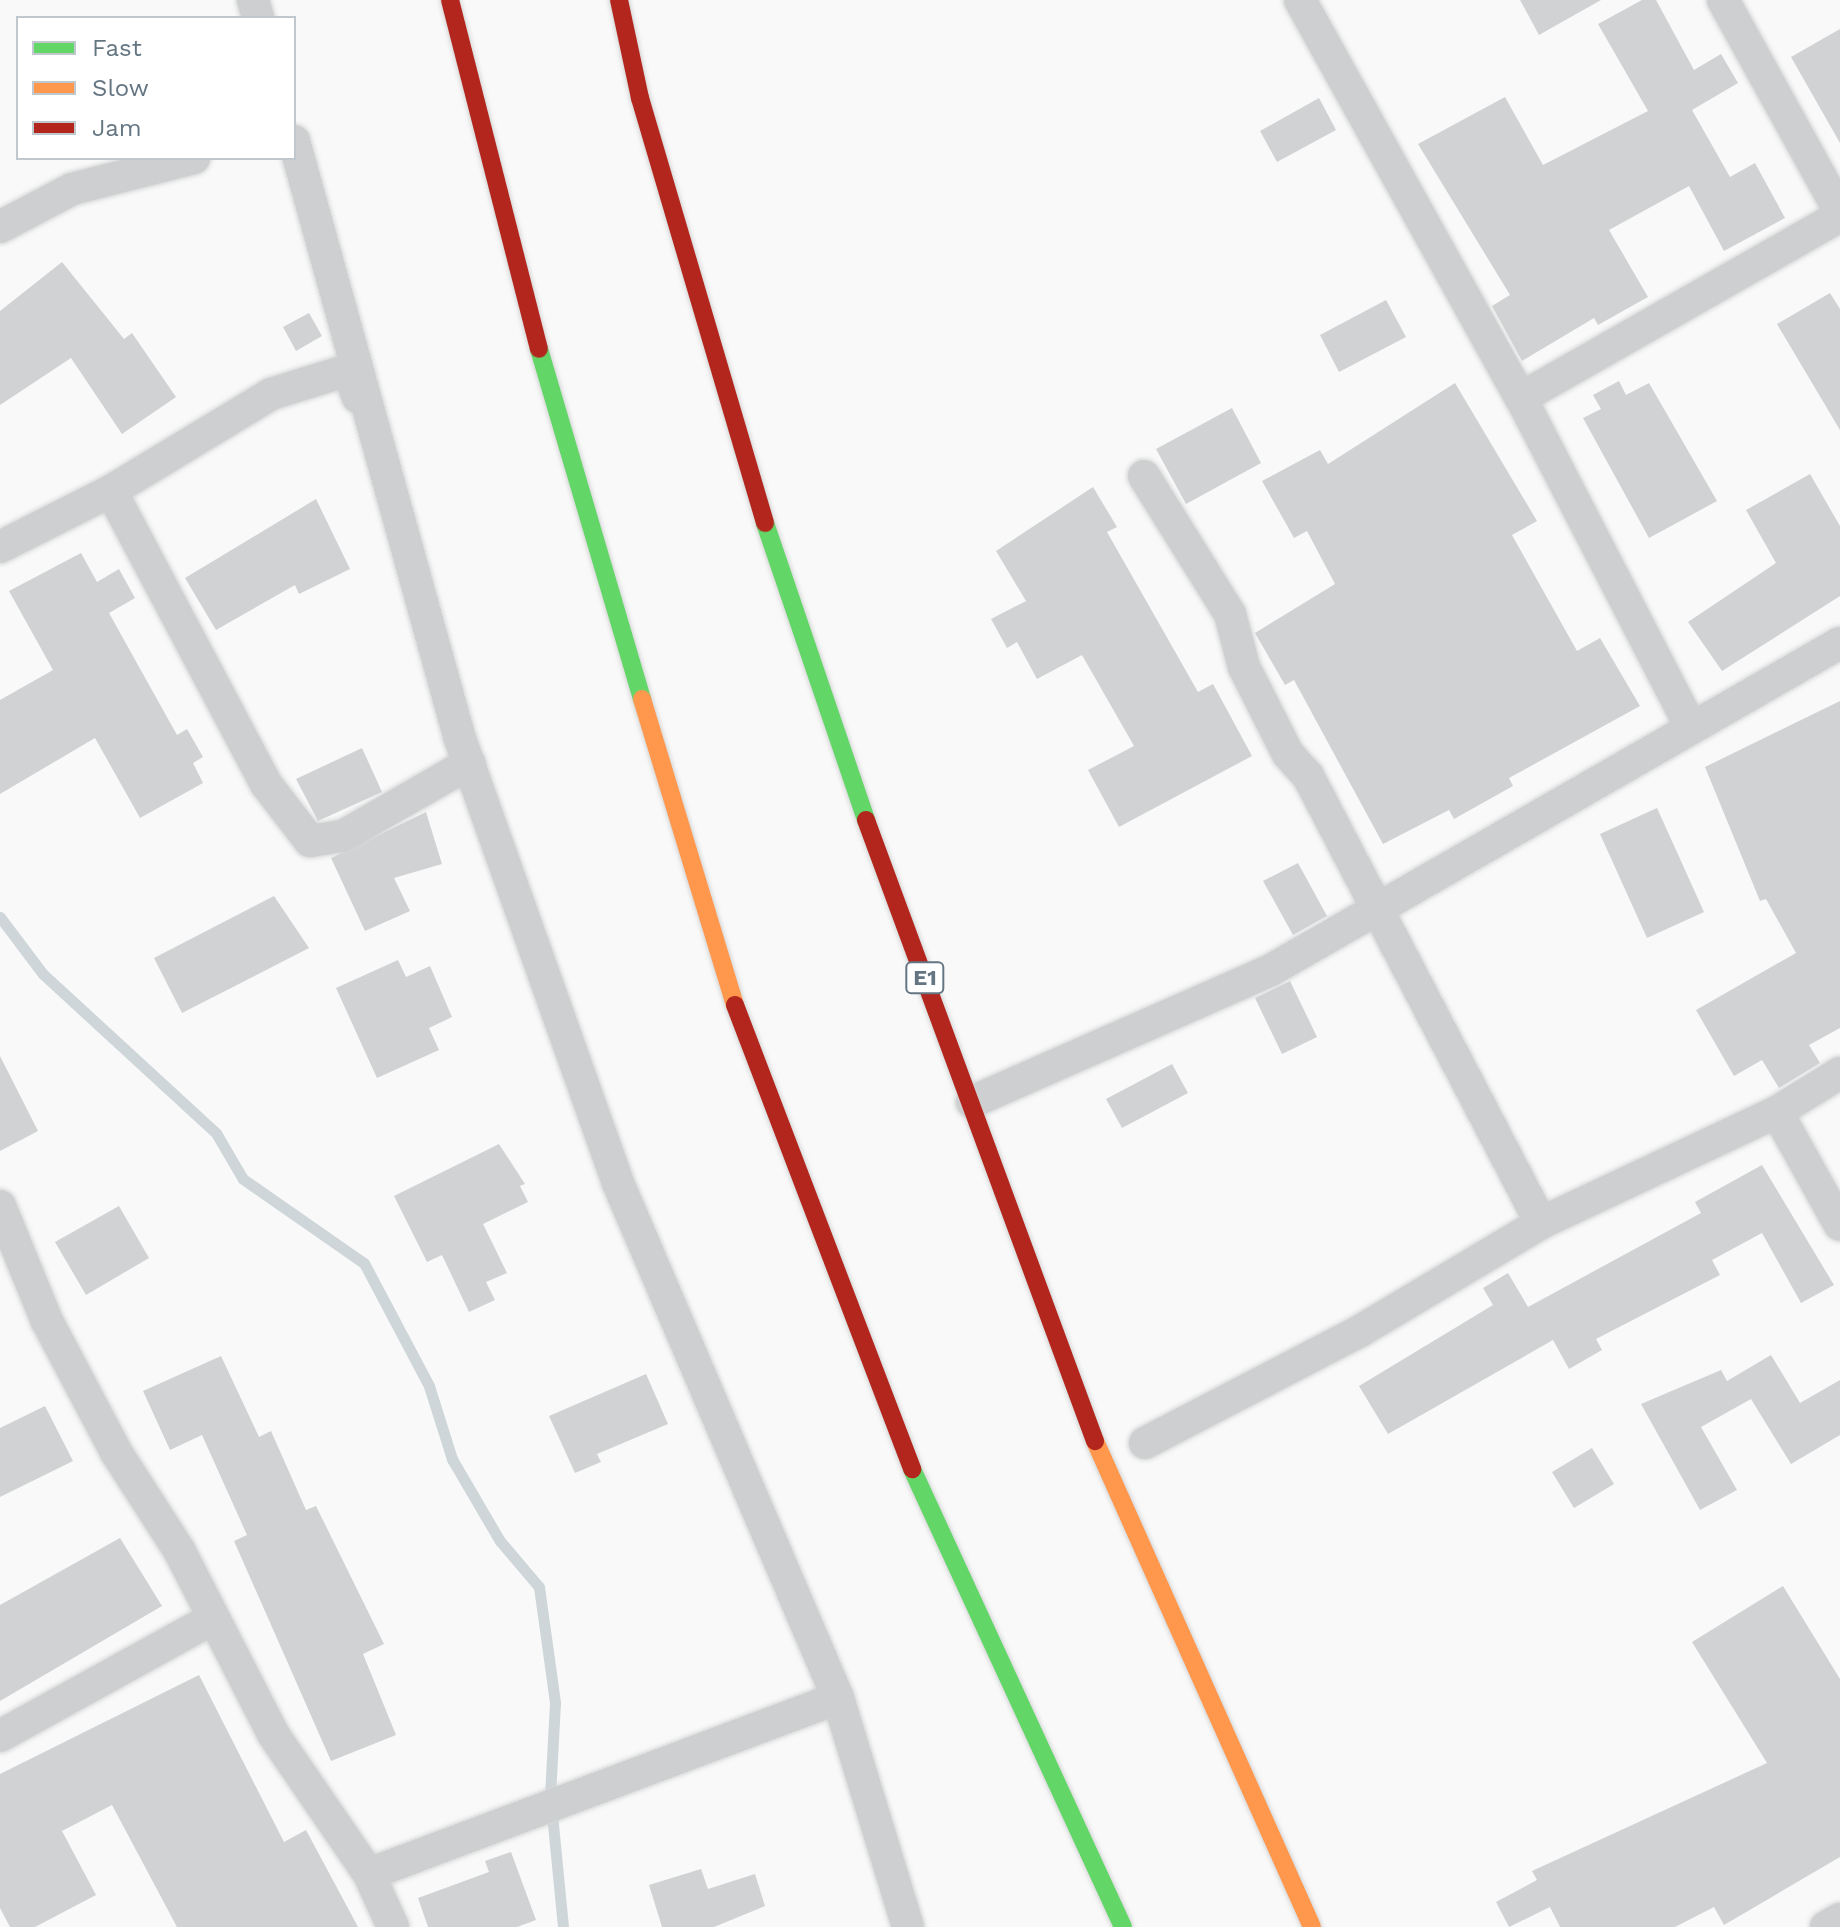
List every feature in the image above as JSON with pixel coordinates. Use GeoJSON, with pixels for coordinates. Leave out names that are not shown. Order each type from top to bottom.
{"type":"FeatureCollection","features":[{"type":"Feature","properties":{"kind":"highway"},"geometry":{"type":"LineString","coordinates":[[450,0],[555,412],[743,1030],[934,1526],[1123,1927]]}},
{"type":"Feature","properties":{"kind":"highway","name":"E1"},"geometry":{"type":"LineString","coordinates":[[619,0],[640,98],[800,643],[1103,1463],[1312,1927]]}},
{"type":"Feature","properties":{"kind":"street"},"geometry":{"type":"LineString","coordinates":[[1300,0],[1521,398],[1689,724]]}},
{"type":"Feature","properties":{"kind":"street"},"geometry":{"type":"LineString","coordinates":[[1521,398],[1840,214],[1723,0]]}},
{"type":"Feature","properties":{"kind":"street"},"geometry":{"type":"LineString","coordinates":[[296,151],[372,433],[470,763],[618,1183],[838,1698],[908,1927]]}},
{"type":"Feature","properties":{"kind":"street"},"geometry":{"type":"LineString","coordinates":[[0,227],[72,189],[186,160]]}},
{"type":"Feature","properties":{"kind":"street"},"geometry":{"type":"LineString","coordinates":[[0,547],[111,491],[271,394],[348,370],[372,433]]}},
{"type":"Feature","properties":{"kind":"street"},"geometry":{"type":"LineString","coordinates":[[1144,476],[1230,614],[1244,667],[1541,1223]]}},
{"type":"Feature","properties":{"kind":"street"},"geometry":{"type":"LineString","coordinates":[[111,491],[266,784],[310,841],[343,836],[470,763]]}},
{"type":"Feature","properties":{"kind":"street"},"geometry":{"type":"LineString","coordinates":[[972,1102],[1271,970],[1375,912],[1689,724],[1840,643]]}},
{"type":"Feature","properties":{"kind":"street"},"geometry":{"type":"LineString","coordinates":[[1145,1443],[1360,1331],[1541,1223],[1777,1112],[1840,1073]]}},
{"type":"Feature","properties":{"kind":"street"},"geometry":{"type":"LineString","coordinates":[[1777,1112],[1840,1225]]}},
{"type":"Feature","properties":{"kind":"street"},"geometry":{"type":"LineString","coordinates":[[0,1206],[47,1321],[179,1550],[210,1620],[273,1734],[369,1874],[393,1927]]}},
{"type":"Feature","properties":{"kind":"street"},"geometry":{"type":"LineString","coordinates":[[0,1736],[210,1620]]}},
{"type":"Feature","properties":{"kind":"street"},"geometry":{"type":"LineString","coordinates":[[369,1874],[838,1698]]}},
{"type":"Feature","properties":{"kind":"street"},"geometry":{"type":"LineString","coordinates":[[1826,1927],[1840,1919]]}},
{"type":"Feature","properties":{"kind":"building"},"geometry":{"type":"Polygon","coordinates":[[[1520,0],[1601,0],[1539,35],[1520,0]]]}},
{"type":"Feature","properties":{"kind":"building"},"geometry":{"type":"Polygon","coordinates":[[[1642,0],[1656,0],[1694,70],[1721,54],[1738,83],[1692,110],[1730,177],[1755,163],[1785,218],[1724,251],[1689,186],[1609,230],[1648,297],[1598,325],[1594,318],[1522,361],[1492,306],[1510,295],[1418,144],[1505,97],[1543,165],[1648,111],[1598,24],[1642,0]]]}},
{"type":"Feature","properties":{"kind":"building"},"geometry":{"type":"Polygon","coordinates":[[[1840,29],[1840,143],[1791,57],[1840,29]]]}},
{"type":"Feature","properties":{"kind":"building"},"geometry":{"type":"Polygon","coordinates":[[[1319,98],[1336,130],[1277,162],[1260,131],[1319,98]]]}},
{"type":"Feature","properties":{"kind":"building"},"geometry":{"type":"Polygon","coordinates":[[[62,262],[124,339],[132,333],[176,397],[122,434],[71,358],[0,405],[0,311],[62,262]]]}},
{"type":"Feature","properties":{"kind":"building"},"geometry":{"type":"Polygon","coordinates":[[[1830,293],[1840,309],[1840,430],[1777,324],[1830,293]]]}},
{"type":"Feature","properties":{"kind":"building"},"geometry":{"type":"Polygon","coordinates":[[[1386,300],[1406,337],[1339,372],[1320,335],[1386,300]]]}},
{"type":"Feature","properties":{"kind":"building"},"geometry":{"type":"Polygon","coordinates":[[[309,313],[322,336],[296,351],[283,327],[309,313]]]}},
{"type":"Feature","properties":{"kind":"building"},"geometry":{"type":"Polygon","coordinates":[[[1619,381],[1626,395],[1649,383],[1717,501],[1649,538],[1583,418],[1601,409],[1593,395],[1619,381]]]}},
{"type":"Feature","properties":{"kind":"building"},"geometry":{"type":"Polygon","coordinates":[[[1455,383],[1537,521],[1512,535],[1577,651],[1600,638],[1640,706],[1509,778],[1513,786],[1454,819],[1449,810],[1383,844],[1294,680],[1285,685],[1255,633],[1335,584],[1307,531],[1294,538],[1262,481],[1320,450],[1328,464],[1455,383]]]}},
{"type":"Feature","properties":{"kind":"building"},"geometry":{"type":"Polygon","coordinates":[[[1232,408],[1261,463],[1186,504],[1156,449],[1232,408]]]}},
{"type":"Feature","properties":{"kind":"building"},"geometry":{"type":"Polygon","coordinates":[[[1810,474],[1840,526],[1840,596],[1722,671],[1688,622],[1776,563],[1746,510],[1810,474]]]}},
{"type":"Feature","properties":{"kind":"building"},"geometry":{"type":"Polygon","coordinates":[[[1093,487],[1117,527],[1107,532],[1198,692],[1213,684],[1252,756],[1119,827],[1088,770],[1134,746],[1082,655],[1037,679],[1017,642],[1007,648],[991,619],[1026,601],[996,551],[1093,487]]]}},
{"type":"Feature","properties":{"kind":"building"},"geometry":{"type":"Polygon","coordinates":[[[316,499],[350,569],[299,594],[295,585],[216,630],[185,578],[316,499]]]}},
{"type":"Feature","properties":{"kind":"building"},"geometry":{"type":"Polygon","coordinates":[[[81,553],[97,582],[119,569],[135,598],[109,613],[177,735],[187,729],[203,757],[193,763],[203,783],[140,818],[95,738],[0,794],[0,700],[53,670],[9,591],[81,553]]]}},
{"type":"Feature","properties":{"kind":"building"},"geometry":{"type":"Polygon","coordinates":[[[1840,701],[1840,1028],[1809,1045],[1820,1063],[1779,1088],[1762,1060],[1734,1076],[1696,1010],[1796,953],[1766,899],[1760,901],[1705,767],[1840,701]]]}},
{"type":"Feature","properties":{"kind":"building"},"geometry":{"type":"Polygon","coordinates":[[[362,748],[382,792],[318,821],[296,779],[362,748]]]}},
{"type":"Feature","properties":{"kind":"building"},"geometry":{"type":"Polygon","coordinates":[[[1657,808],[1704,912],[1647,938],[1600,834],[1657,808]]]}},
{"type":"Feature","properties":{"kind":"building"},"geometry":{"type":"Polygon","coordinates":[[[426,812],[442,864],[394,878],[410,911],[365,931],[331,858],[426,812]]]}},
{"type":"Feature","properties":{"kind":"building"},"geometry":{"type":"Polygon","coordinates":[[[1298,863],[1327,916],[1293,935],[1263,881],[1298,863]]]}},
{"type":"Feature","properties":{"kind":"building"},"geometry":{"type":"Polygon","coordinates":[[[274,896],[309,948],[182,1013],[154,958],[274,896]]]}},
{"type":"Feature","properties":{"kind":"building"},"geometry":{"type":"Polygon","coordinates":[[[398,960],[406,977],[430,966],[452,1017],[429,1028],[439,1050],[377,1078],[336,988],[398,960]]]}},
{"type":"Feature","properties":{"kind":"building"},"geometry":{"type":"Polygon","coordinates":[[[1290,981],[1317,1037],[1282,1054],[1255,998],[1290,981]]]}},
{"type":"Feature","properties":{"kind":"building"},"geometry":{"type":"Polygon","coordinates":[[[0,1056],[38,1131],[0,1151],[0,1056]]]}},
{"type":"Feature","properties":{"kind":"building"},"geometry":{"type":"Polygon","coordinates":[[[1172,1064],[1188,1093],[1122,1128],[1106,1099],[1172,1064]]]}},
{"type":"Feature","properties":{"kind":"building"},"geometry":{"type":"Polygon","coordinates":[[[499,1144],[525,1184],[520,1186],[528,1202],[483,1224],[507,1273],[486,1282],[495,1300],[469,1312],[442,1255],[427,1262],[394,1196],[499,1144]]]}},
{"type":"Feature","properties":{"kind":"building"},"geometry":{"type":"Polygon","coordinates":[[[1762,1165],[1834,1285],[1801,1303],[1762,1233],[1712,1260],[1720,1275],[1596,1339],[1602,1350],[1569,1369],[1553,1340],[1388,1434],[1359,1386],[1493,1305],[1483,1288],[1508,1273],[1528,1307],[1701,1213],[1695,1202],[1762,1165]]]}},
{"type":"Feature","properties":{"kind":"building"},"geometry":{"type":"Polygon","coordinates":[[[119,1206],[149,1258],[86,1295],[55,1242],[119,1206]]]}},
{"type":"Feature","properties":{"kind":"building"},"geometry":{"type":"Polygon","coordinates":[[[1771,1355],[1800,1403],[1840,1380],[1840,1435],[1791,1464],[1751,1399],[1701,1427],[1737,1490],[1700,1510],[1641,1404],[1721,1370],[1727,1381],[1771,1355]]]}},
{"type":"Feature","properties":{"kind":"building"},"geometry":{"type":"Polygon","coordinates":[[[221,1356],[259,1437],[271,1431],[306,1510],[316,1506],[384,1644],[363,1654],[396,1735],[331,1761],[234,1541],[247,1535],[202,1435],[170,1450],[143,1391],[221,1356]]]}},
{"type":"Feature","properties":{"kind":"building"},"geometry":{"type":"Polygon","coordinates":[[[646,1374],[668,1424],[597,1454],[601,1462],[575,1473],[549,1416],[646,1374]]]}},
{"type":"Feature","properties":{"kind":"building"},"geometry":{"type":"Polygon","coordinates":[[[45,1406],[73,1461],[0,1497],[0,1428],[45,1406]]]}},
{"type":"Feature","properties":{"kind":"building"},"geometry":{"type":"Polygon","coordinates":[[[1592,1448],[1614,1484],[1574,1508],[1552,1472],[1592,1448]]]}},
{"type":"Feature","properties":{"kind":"building"},"geometry":{"type":"Polygon","coordinates":[[[120,1538],[162,1606],[0,1701],[0,1605],[120,1538]]]}},
{"type":"Feature","properties":{"kind":"building"},"geometry":{"type":"Polygon","coordinates":[[[1783,1586],[1840,1679],[1840,1857],[1724,1925],[1714,1907],[1675,1927],[1560,1927],[1550,1907],[1509,1927],[1496,1902],[1537,1880],[1532,1871],[1767,1763],[1692,1642],[1783,1586]]]}},
{"type":"Feature","properties":{"kind":"building"},"geometry":{"type":"Polygon","coordinates":[[[199,1675],[284,1842],[306,1830],[358,1927],[177,1927],[112,1805],[62,1831],[96,1895],[35,1927],[10,1927],[0,1908],[0,1774],[199,1675]]]}},
{"type":"Feature","properties":{"kind":"building"},"geometry":{"type":"Polygon","coordinates":[[[511,1852],[536,1920],[517,1927],[428,1927],[418,1898],[489,1872],[485,1861],[511,1852]]]}},
{"type":"Feature","properties":{"kind":"building"},"geometry":{"type":"Polygon","coordinates":[[[701,1869],[708,1889],[755,1874],[765,1906],[714,1927],[662,1927],[649,1885],[701,1869]]]}},
{"type":"Feature","properties":{"kind":"waterway"},"geometry":{"type":"LineString","coordinates":[[0,917],[43,974],[216,1133],[243,1179],[364,1263],[429,1386],[452,1459],[500,1541],[539,1587],[555,1703],[550,1794],[563,1927]]}},
{"type":"Feature","properties":{"kind":"traffic: fast"},"geometry":{"type":"LineString","coordinates":[[539,349],[642,699]]}},
{"type":"Feature","properties":{"kind":"traffic: fast"},"geometry":{"type":"LineString","coordinates":[[765,523],[866,820]]}},
{"type":"Feature","properties":{"kind":"traffic: fast"},"geometry":{"type":"LineString","coordinates":[[912,1469],[1123,1927]]}},
{"type":"Feature","properties":{"kind":"traffic: slow"},"geometry":{"type":"LineString","coordinates":[[642,699],[735,1005]]}},
{"type":"Feature","properties":{"kind":"traffic: slow"},"geometry":{"type":"LineString","coordinates":[[1095,1441],[1312,1927]]}},
{"type":"Feature","properties":{"kind":"traffic: jam"},"geometry":{"type":"LineString","coordinates":[[450,0],[539,349]]}},
{"type":"Feature","properties":{"kind":"traffic: jam"},"geometry":{"type":"LineString","coordinates":[[619,0],[640,98],[765,523]]}},
{"type":"Feature","properties":{"kind":"traffic: jam"},"geometry":{"type":"LineString","coordinates":[[866,820],[1095,1441]]}},
{"type":"Feature","properties":{"kind":"traffic: jam"},"geometry":{"type":"LineString","coordinates":[[735,1005],[912,1469]]}}]}
